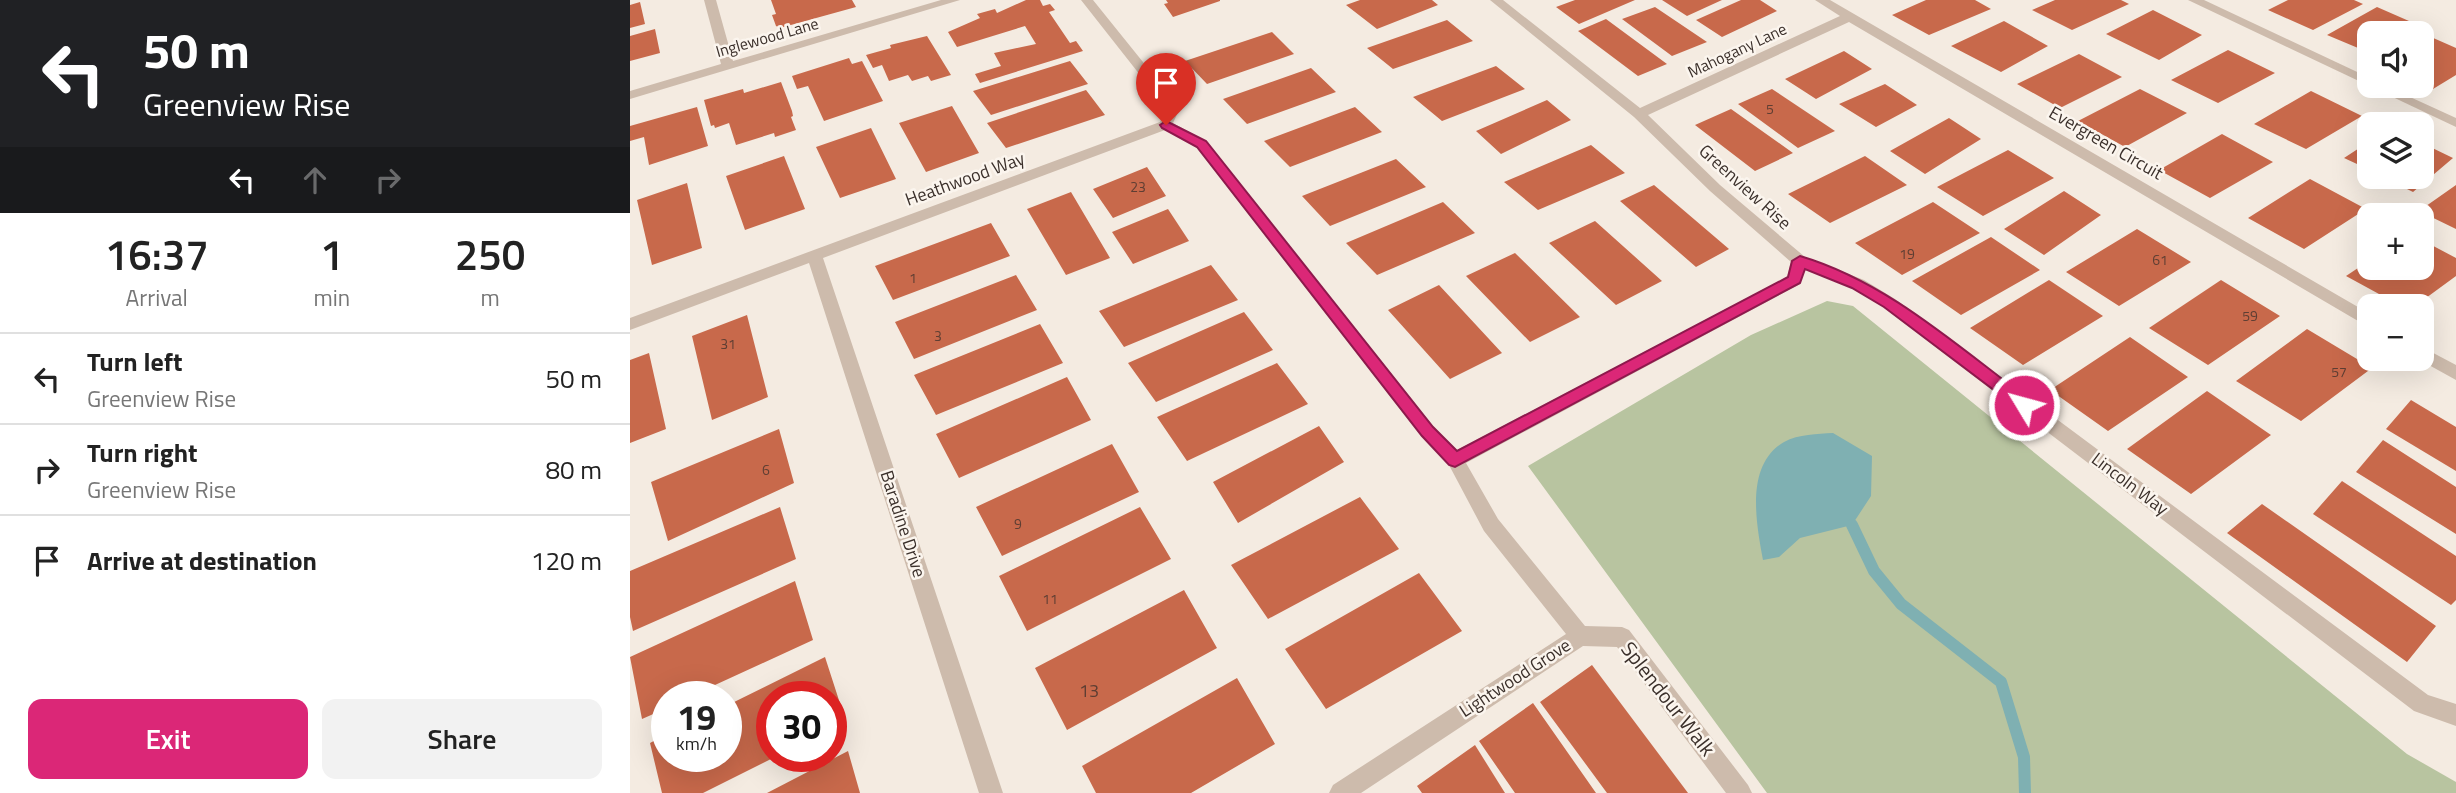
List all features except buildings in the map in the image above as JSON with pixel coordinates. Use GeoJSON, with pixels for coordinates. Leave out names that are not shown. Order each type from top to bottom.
{"type":"FeatureCollection","features":[{"type":"Feature","properties":{"kind":"street"},"geometry":{"type":"LineString","coordinates":[[709,0],[728,66]]}},
{"type":"Feature","properties":{"kind":"street","name":"Inglewood Lane"},"geometry":{"type":"LineString","coordinates":[[630,95],[954,0]]}},
{"type":"Feature","properties":{"kind":"street"},"geometry":{"type":"LineString","coordinates":[[1087,0],[1174,108],[1166,125],[1201,144],[1427,431],[1455,460],[1794,280],[1800,261]]}},
{"type":"Feature","properties":{"kind":"street","name":"Greenview Rise"},"geometry":{"type":"LineString","coordinates":[[1496,0],[1639,114],[1715,188],[1800,261]]}},
{"type":"Feature","properties":{"kind":"street","name":"Evergreen Circuit"},"geometry":{"type":"LineString","coordinates":[[1821,0],[2357,314]]}},
{"type":"Feature","properties":{"kind":"street"},"geometry":{"type":"LineString","coordinates":[[2194,0],[2357,77]]}},
{"type":"Feature","properties":{"kind":"street","name":"Mahogany Lane"},"geometry":{"type":"LineString","coordinates":[[1639,114],[1849,18]]}},
{"type":"Feature","properties":{"kind":"street"},"geometry":{"type":"LineString","coordinates":[[2402,98],[2456,123]]}},
{"type":"Feature","properties":{"kind":"street","name":"Heathwood Way"},"geometry":{"type":"LineString","coordinates":[[630,324],[1166,125]]}},
{"type":"Feature","properties":{"kind":"street","name":"Baradine Drive"},"geometry":{"type":"LineString","coordinates":[[814,255],[991,793]]}},
{"type":"Feature","properties":{"kind":"street","name":"Lincoln Way"},"geometry":{"type":"LineString","coordinates":[[1800,261],[1858,284],[1889,303],[2422,704],[2456,715]]}},
{"type":"Feature","properties":{"kind":"street"},"geometry":{"type":"LineString","coordinates":[[2434,360],[2456,373]]}},
{"type":"Feature","properties":{"kind":"street","name":"Lightwood Grove"},"geometry":{"type":"LineString","coordinates":[[1341,793],[1580,636],[1491,525],[1455,460]]}},
{"type":"Feature","properties":{"kind":"street","name":"Splendour Walk"},"geometry":{"type":"LineString","coordinates":[[1580,636],[1622,637],[1740,793]]}},
{"type":"Feature","properties":{"kind":"green space"},"geometry":{"type":"Polygon","coordinates":[[[1827,301],[1853,306],[2407,754],[2456,782],[2456,793],[1767,793],[1528,466],[1751,335],[1827,301]]]}},
{"type":"Feature","properties":{"kind":"water"},"geometry":{"type":"Polygon","coordinates":[[[1833,433],[1872,456],[1871,496],[1852,525],[1800,538],[1779,557],[1763,560],[1756,495],[1763,465],[1772,452],[1790,439],[1833,433]]]}},
{"type":"Feature","properties":{"kind":"waterway"},"geometry":{"type":"LineString","coordinates":[[1852,525],[1874,571],[1901,604],[2001,682],[2024,757],[2025,793]]}},
{"type":"Feature","properties":{"kind":"route"},"geometry":{"type":"LineString","coordinates":[[1166,125],[1201,144],[1427,431],[1455,460],[1794,280],[1800,261],[1858,284],[1889,303],[2024,405]]}}]}
